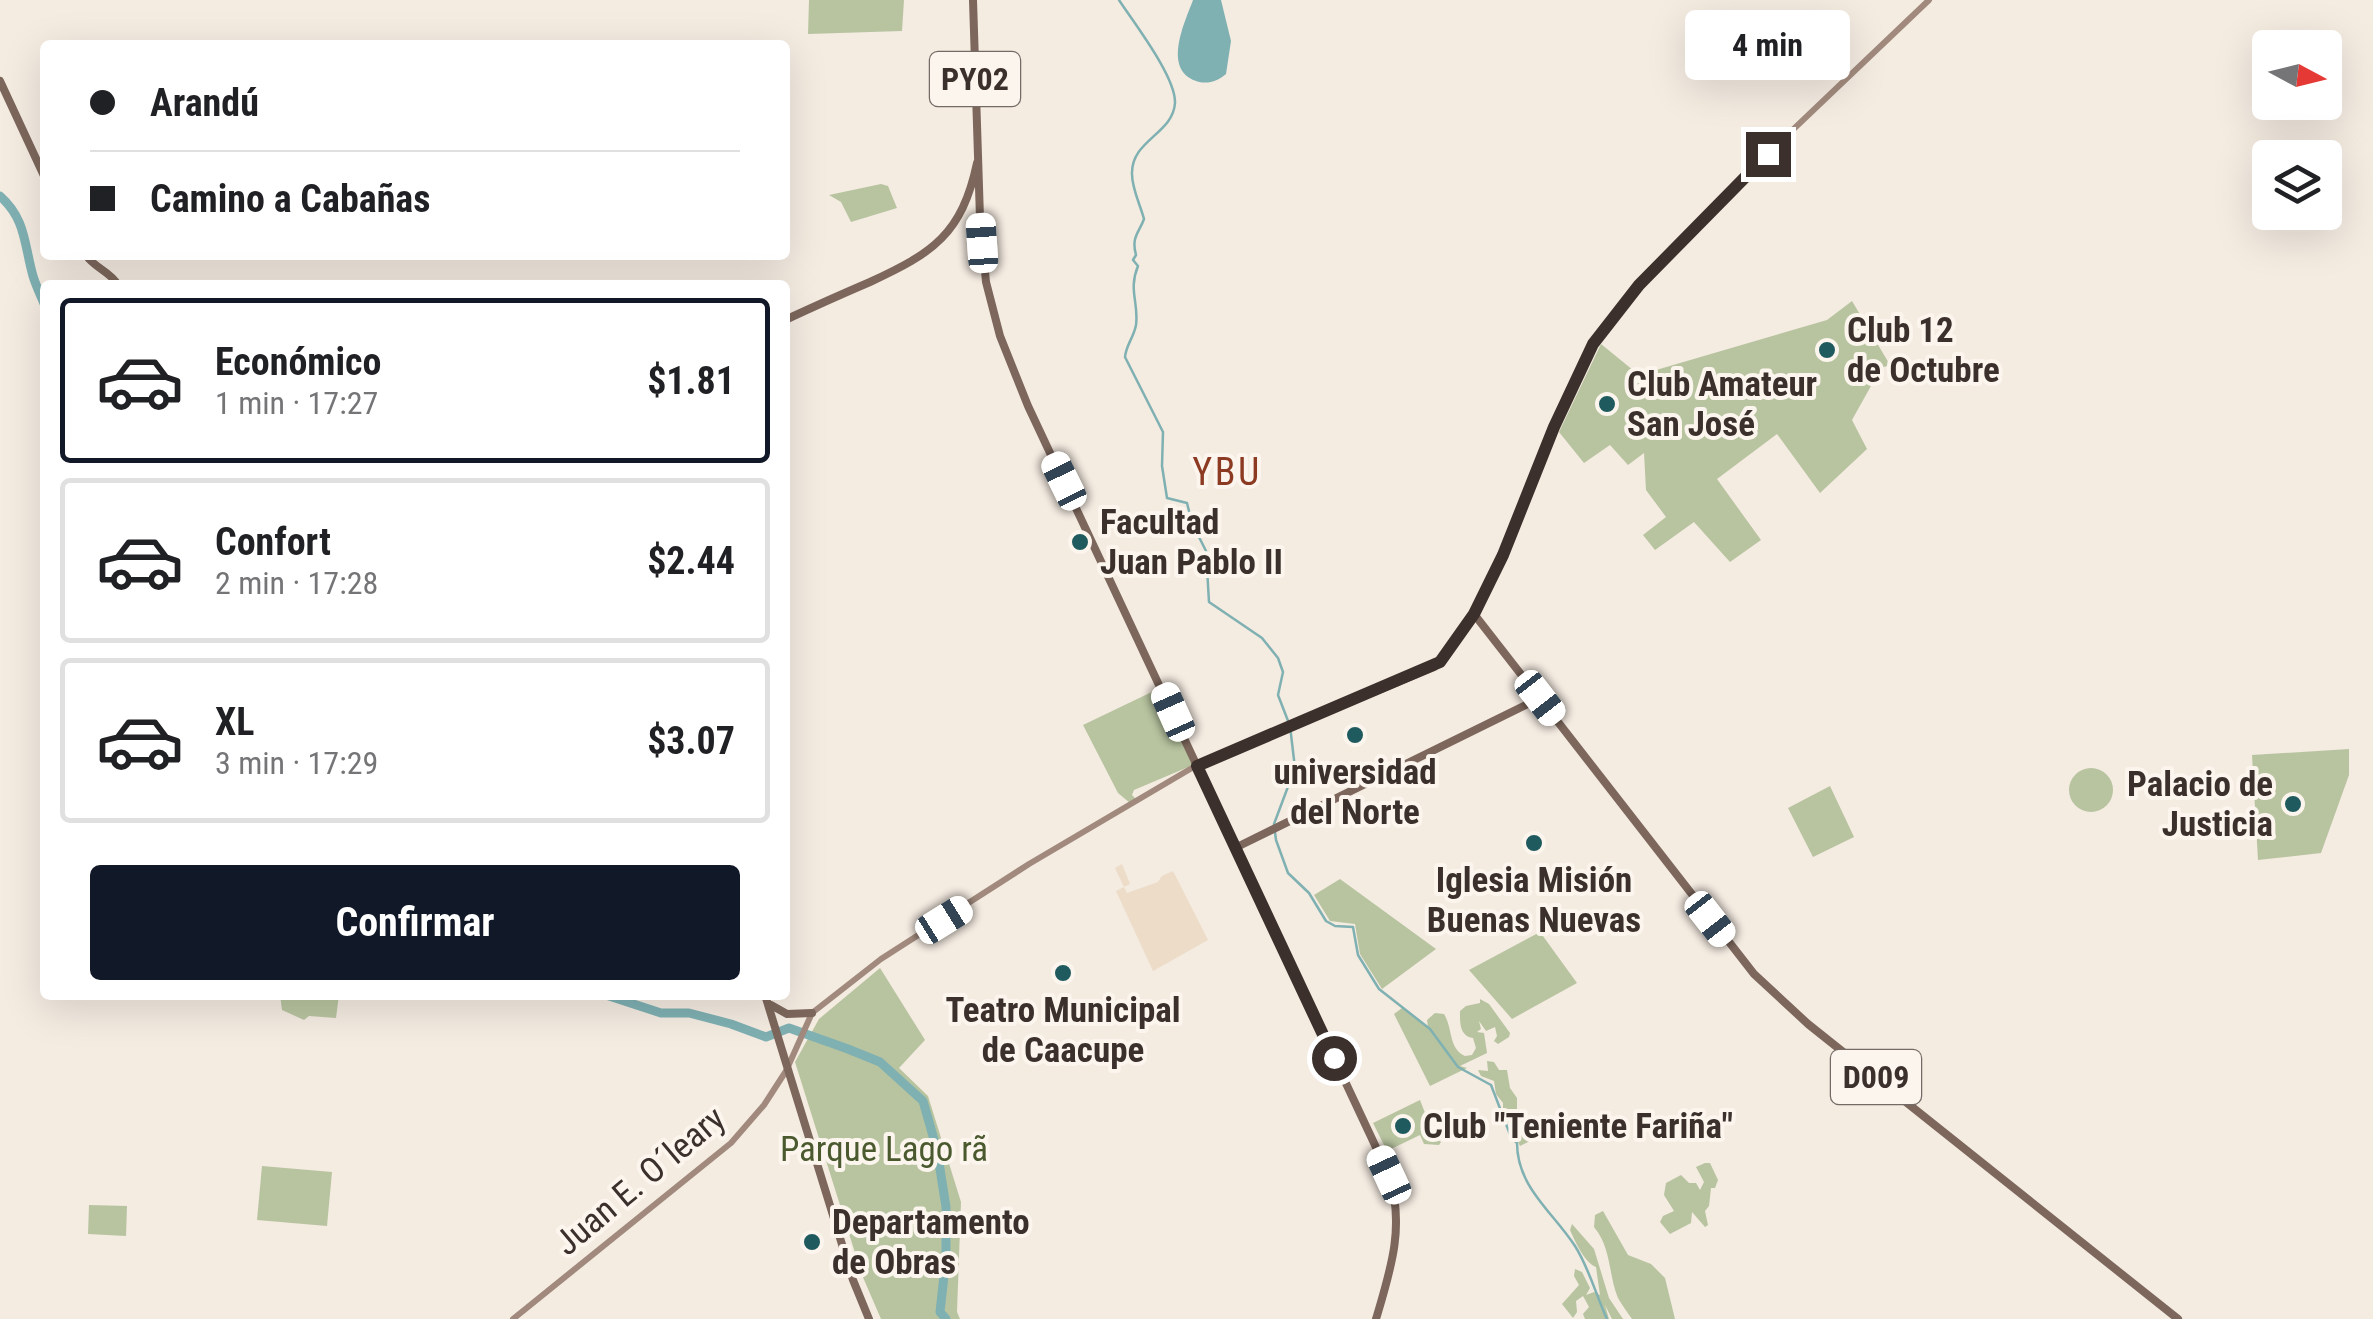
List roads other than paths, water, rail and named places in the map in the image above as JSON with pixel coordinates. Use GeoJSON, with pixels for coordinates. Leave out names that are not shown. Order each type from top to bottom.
{"type":"FeatureCollection","features":[{"type":"Feature","properties":{"kind":"main road","name":"PY02"},"geometry":{"type":"LineString","coordinates":[[973,0],[982,243],[994,316],[1028,406],[1389,1175],[1395,1193],[1396,1246],[1376,1319]]}},
{"type":"Feature","properties":{"kind":"main road"},"geometry":{"type":"LineString","coordinates":[[0,81],[40,167]]}},
{"type":"Feature","properties":{"kind":"main road","name":"PY02"},"geometry":{"type":"LineString","coordinates":[[790,318],[926,255],[959,218],[978,158]]}},
{"type":"Feature","properties":{"kind":"main road"},"geometry":{"type":"LineString","coordinates":[[959,218],[976,218],[982,243]]}},
{"type":"Feature","properties":{"kind":"main road"},"geometry":{"type":"LineString","coordinates":[[89,260],[115,280]]}},
{"type":"Feature","properties":{"kind":"main road"},"geometry":{"type":"LineString","coordinates":[[1197,766],[1434,667],[1474,614]]}},
{"type":"Feature","properties":{"kind":"main road","name":"D009"},"geometry":{"type":"LineString","coordinates":[[1474,614],[1759,979],[1808,1024],[2178,1319]]}},
{"type":"Feature","properties":{"kind":"main road"},"geometry":{"type":"LineString","coordinates":[[1237,848],[1540,698]]}},
{"type":"Feature","properties":{"kind":"main road"},"geometry":{"type":"LineString","coordinates":[[768,1000],[786,1070],[869,1319]]}},
{"type":"Feature","properties":{"kind":"main road"},"geometry":{"type":"LineString","coordinates":[[769,1000],[780,1012],[812,1013]]}},
{"type":"Feature","properties":{"kind":"street"},"geometry":{"type":"LineString","coordinates":[[1474,614],[1508,545],[1554,427],[1593,344],[1639,285],[1740,180],[1928,0]]}},
{"type":"Feature","properties":{"kind":"street"},"geometry":{"type":"LineString","coordinates":[[812,1013],[881,959],[1079,833],[1197,766]]}},
{"type":"Feature","properties":{"kind":"street"},"geometry":{"type":"LineString","coordinates":[[1118,799],[1127,808]]}},
{"type":"Feature","properties":{"kind":"street","name":"Juan E. O´leary"},"geometry":{"type":"LineString","coordinates":[[513,1319],[731,1142],[764,1105],[786,1070],[812,1013]]}},
{"type":"Feature","properties":{"kind":"water"},"geometry":{"type":"Polygon","coordinates":[[[1193,0],[1221,0],[1231,41],[1226,74],[1212,82],[1196,81],[1180,66],[1181,32],[1193,0]]]}},
{"type":"Feature","properties":{"kind":"waterway"},"geometry":{"type":"LineString","coordinates":[[1119,0],[1162,65],[1175,103],[1173,114],[1133,162],[1133,185],[1144,219],[1135,239],[1133,260],[1138,266],[1134,282],[1136,325],[1125,357],[1163,432],[1162,466],[1167,498],[1187,503],[1206,551],[1209,602],[1262,638],[1278,658],[1283,672],[1278,695],[1290,726],[1295,768],[1274,824],[1288,873],[1309,893],[1326,921],[1353,927],[1358,955],[1379,989],[1430,1029],[1458,1067],[1491,1085],[1511,1137],[1517,1143],[1523,1173],[1580,1254],[1607,1319]]}},
{"type":"Feature","properties":{"kind":"waterway"},"geometry":{"type":"LineString","coordinates":[[0,196],[19,223],[40,294]]}},
{"type":"Feature","properties":{"kind":"waterway"},"geometry":{"type":"LineString","coordinates":[[621,1000],[661,1013],[689,1013],[766,1037],[789,1028],[880,1062],[923,1101],[937,1150],[946,1207],[940,1312],[946,1319]]}},
{"type":"Feature","properties":{"kind":"place","name":"Club 12 de Octubre"},"geometry":{"type":"Point","coordinates":[1827,350]}},
{"type":"Feature","properties":{"kind":"place","name":"Club Amateur San José"},"geometry":{"type":"Point","coordinates":[1607,404]}},
{"type":"Feature","properties":{"kind":"place","name":"Facultad Juan Pablo II"},"geometry":{"type":"Point","coordinates":[1080,542]}},
{"type":"Feature","properties":{"kind":"place","name":"universidad del Norte"},"geometry":{"type":"Point","coordinates":[1355,735]}},
{"type":"Feature","properties":{"kind":"place","name":"Palacio de Justicia"},"geometry":{"type":"Point","coordinates":[2293,804]}},
{"type":"Feature","properties":{"kind":"place","name":"Iglesia Misión Buenas Nuevas"},"geometry":{"type":"Point","coordinates":[1534,843]}},
{"type":"Feature","properties":{"kind":"place","name":"Teatro Municipal de Caacupe"},"geometry":{"type":"Point","coordinates":[1063,973]}},
{"type":"Feature","properties":{"kind":"place","name":"Club \"Teniente Fariña\""},"geometry":{"type":"Point","coordinates":[1403,1126]}},
{"type":"Feature","properties":{"kind":"place","name":"Departamento de Obras"},"geometry":{"type":"Point","coordinates":[812,1242]}},
{"type":"Feature","properties":{"kind":"district","name":"YBU"},"geometry":{"type":"Point","coordinates":[1227,472]}},
{"type":"Feature","properties":{"kind":"park label","name":"Parque Lago rã"},"geometry":{"type":"Point","coordinates":[884,1149]}}]}
